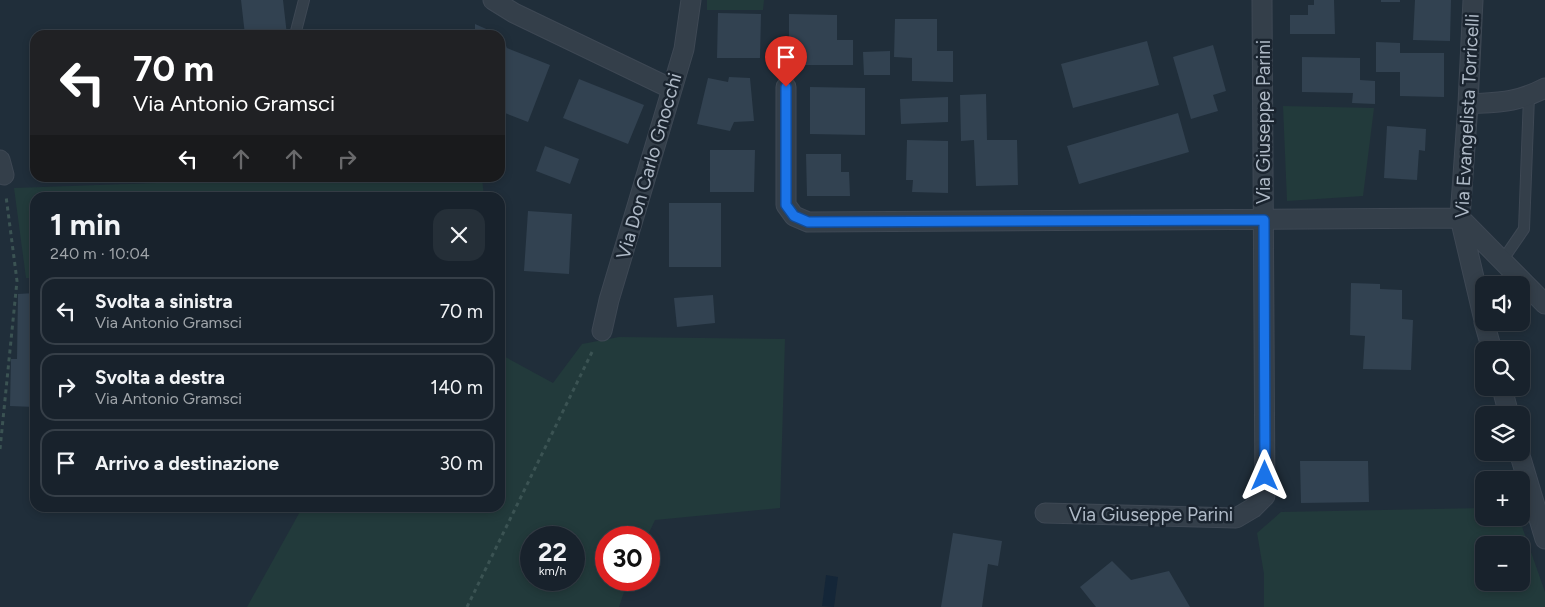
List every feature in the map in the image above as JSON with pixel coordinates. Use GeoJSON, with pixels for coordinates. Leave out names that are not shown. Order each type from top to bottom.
{"type":"FeatureCollection","features":[{"type":"Feature","properties":{"kind":"street"},"geometry":{"type":"LineString","coordinates":[[493,0],[514,13],[672,89]]}},
{"type":"Feature","properties":{"kind":"street","name":"Via Don Carlo Gnocchi"},"geometry":{"type":"LineString","coordinates":[[602,331],[609,300],[684,49],[691,0]]}},
{"type":"Feature","properties":{"kind":"street","name":"Via Giuseppe Parini"},"geometry":{"type":"LineString","coordinates":[[1045,513],[1236,518],[1253,508],[1265,496],[1262,0]]}},
{"type":"Feature","properties":{"kind":"street","name":"Via Evangelista Torricelli"},"geometry":{"type":"LineString","coordinates":[[1473,0],[1460,218],[1475,282]]}},
{"type":"Feature","properties":{"kind":"street"},"geometry":{"type":"LineString","coordinates":[[786,87],[786,205],[794,216],[808,222],[1460,218],[1545,304]]}},
{"type":"Feature","properties":{"kind":"street"},"geometry":{"type":"LineString","coordinates":[[1468,104],[1510,102],[1537,92]]}},
{"type":"Feature","properties":{"kind":"street"},"geometry":{"type":"LineString","coordinates":[[1523,461],[1545,539]]}},
{"type":"Feature","properties":{"kind":"lane"},"geometry":{"type":"LineString","coordinates":[[296,30],[304,0]]}},
{"type":"Feature","properties":{"kind":"lane"},"geometry":{"type":"LineString","coordinates":[[1502,261],[1524,229],[1537,92]]}},
{"type":"Feature","properties":{"kind":"path"},"geometry":{"type":"LineString","coordinates":[[0,449],[17,281],[2,168]]}},
{"type":"Feature","properties":{"kind":"path"},"geometry":{"type":"LineString","coordinates":[[467,607],[602,331]]}},
{"type":"Feature","properties":{"kind":"green space"},"geometry":{"type":"Polygon","coordinates":[[[707,0],[764,0],[763,10],[707,10],[707,0]]]}},
{"type":"Feature","properties":{"kind":"green space"},"geometry":{"type":"Polygon","coordinates":[[[1283,106],[1374,108],[1363,196],[1287,201],[1283,106]]]}},
{"type":"Feature","properties":{"kind":"green space"},"geometry":{"type":"Polygon","coordinates":[[[185,182],[482,182],[483,192],[30,192],[30,278],[26,278],[14,188],[185,182]]]}},
{"type":"Feature","properties":{"kind":"green space"},"geometry":{"type":"Polygon","coordinates":[[[619,337],[785,339],[780,508],[655,520],[652,526],[595,526],[595,591],[624,591],[619,607],[247,607],[300,512],[505,512],[505,357],[553,383],[582,344],[619,337]]]}},
{"type":"Feature","properties":{"kind":"green space"},"geometry":{"type":"Polygon","coordinates":[[[1475,508],[1475,526],[1522,526],[1525,536],[1475,536],[1475,591],[1530,591],[1530,549],[1545,592],[1545,607],[1264,607],[1264,574],[1257,533],[1281,512],[1475,508]]]}},
{"type":"Feature","properties":{"kind":"water"},"geometry":{"type":"Polygon","coordinates":[[[826,575],[838,577],[834,607],[822,606],[826,575]]]}},
{"type":"Feature","properties":{"kind":"building"},"geometry":{"type":"Polygon","coordinates":[[[241,0],[283,0],[286,30],[244,30],[241,0]]]}},
{"type":"Feature","properties":{"kind":"building"},"geometry":{"type":"Polygon","coordinates":[[[1314,0],[1334,0],[1335,34],[1290,34],[1290,15],[1308,15],[1308,5],[1314,5],[1314,0]]]}},
{"type":"Feature","properties":{"kind":"building"},"geometry":{"type":"Polygon","coordinates":[[[1381,0],[1400,0],[1400,2],[1381,2],[1381,0]]]}},
{"type":"Feature","properties":{"kind":"building"},"geometry":{"type":"Polygon","coordinates":[[[1415,0],[1451,0],[1450,41],[1413,40],[1415,0]]]}},
{"type":"Feature","properties":{"kind":"building"},"geometry":{"type":"Polygon","coordinates":[[[718,13],[761,14],[760,58],[717,58],[718,13]]]}},
{"type":"Feature","properties":{"kind":"building"},"geometry":{"type":"Polygon","coordinates":[[[789,14],[837,15],[837,40],[853,40],[853,65],[789,65],[789,14]]]}},
{"type":"Feature","properties":{"kind":"building"},"geometry":{"type":"Polygon","coordinates":[[[895,19],[937,19],[937,51],[953,51],[953,82],[912,81],[912,58],[894,57],[895,19]]]}},
{"type":"Feature","properties":{"kind":"building"},"geometry":{"type":"Polygon","coordinates":[[[475,24],[489,30],[475,30],[475,24]]]}},
{"type":"Feature","properties":{"kind":"building"},"geometry":{"type":"Polygon","coordinates":[[[1147,41],[1159,85],[1073,108],[1061,64],[1147,41]]]}},
{"type":"Feature","properties":{"kind":"building"},"geometry":{"type":"Polygon","coordinates":[[[1376,42],[1400,43],[1400,53],[1444,53],[1444,97],[1400,96],[1400,72],[1376,72],[1376,42]]]}},
{"type":"Feature","properties":{"kind":"building"},"geometry":{"type":"Polygon","coordinates":[[[505,43],[507,48],[550,65],[528,122],[505,113],[505,43]]]}},
{"type":"Feature","properties":{"kind":"building"},"geometry":{"type":"Polygon","coordinates":[[[1213,45],[1226,91],[1213,95],[1218,111],[1191,119],[1173,57],[1213,45]]]}},
{"type":"Feature","properties":{"kind":"building"},"geometry":{"type":"Polygon","coordinates":[[[890,51],[890,75],[864,75],[863,52],[890,51]]]}},
{"type":"Feature","properties":{"kind":"building"},"geometry":{"type":"Polygon","coordinates":[[[1302,57],[1360,58],[1360,80],[1375,81],[1375,104],[1352,103],[1353,93],[1302,92],[1302,57]]]}},
{"type":"Feature","properties":{"kind":"building"},"geometry":{"type":"Polygon","coordinates":[[[729,77],[750,78],[754,121],[734,122],[730,131],[697,124],[708,78],[728,82],[729,77]]]}},
{"type":"Feature","properties":{"kind":"building"},"geometry":{"type":"Polygon","coordinates":[[[579,79],[644,105],[628,144],[563,118],[579,79]]]}},
{"type":"Feature","properties":{"kind":"building"},"geometry":{"type":"Polygon","coordinates":[[[810,87],[865,88],[865,135],[810,134],[810,87]]]}},
{"type":"Feature","properties":{"kind":"building"},"geometry":{"type":"Polygon","coordinates":[[[986,94],[987,140],[1017,140],[1018,185],[976,186],[974,140],[961,141],[960,95],[986,94]]]}},
{"type":"Feature","properties":{"kind":"building"},"geometry":{"type":"Polygon","coordinates":[[[948,97],[948,122],[901,124],[900,99],[948,97]]]}},
{"type":"Feature","properties":{"kind":"building"},"geometry":{"type":"Polygon","coordinates":[[[1178,113],[1189,152],[1079,184],[1067,146],[1178,113]]]}},
{"type":"Feature","properties":{"kind":"building"},"geometry":{"type":"Polygon","coordinates":[[[1387,126],[1426,129],[1425,151],[1419,150],[1417,180],[1384,178],[1387,126]]]}},
{"type":"Feature","properties":{"kind":"building"},"geometry":{"type":"Polygon","coordinates":[[[907,140],[948,141],[948,193],[912,192],[913,180],[906,180],[907,140]]]}},
{"type":"Feature","properties":{"kind":"building"},"geometry":{"type":"Polygon","coordinates":[[[545,146],[579,159],[570,184],[536,171],[545,146]]]}},
{"type":"Feature","properties":{"kind":"building"},"geometry":{"type":"Polygon","coordinates":[[[710,150],[755,150],[754,192],[710,192],[710,150]]]}},
{"type":"Feature","properties":{"kind":"building"},"geometry":{"type":"Polygon","coordinates":[[[806,154],[841,154],[841,172],[849,172],[850,196],[807,196],[806,154]]]}},
{"type":"Feature","properties":{"kind":"building"},"geometry":{"type":"Polygon","coordinates":[[[669,203],[721,203],[721,267],[669,267],[669,203]]]}},
{"type":"Feature","properties":{"kind":"building"},"geometry":{"type":"Polygon","coordinates":[[[528,211],[572,214],[569,274],[524,271],[528,211]]]}},
{"type":"Feature","properties":{"kind":"building"},"geometry":{"type":"Polygon","coordinates":[[[1351,283],[1380,284],[1380,289],[1402,290],[1402,319],[1413,320],[1411,370],[1363,369],[1365,336],[1350,335],[1351,283]]]}},
{"type":"Feature","properties":{"kind":"building"},"geometry":{"type":"Polygon","coordinates":[[[30,293],[30,407],[10,406],[11,359],[17,359],[18,294],[30,293]]]}},
{"type":"Feature","properties":{"kind":"building"},"geometry":{"type":"Polygon","coordinates":[[[713,295],[715,323],[677,327],[674,298],[713,295]]]}},
{"type":"Feature","properties":{"kind":"building"},"geometry":{"type":"Polygon","coordinates":[[[1300,461],[1368,461],[1369,502],[1301,503],[1300,461]]]}},
{"type":"Feature","properties":{"kind":"building"},"geometry":{"type":"Polygon","coordinates":[[[953,533],[1002,541],[998,566],[988,564],[982,607],[941,607],[953,533]]]}},
{"type":"Feature","properties":{"kind":"building"},"geometry":{"type":"Polygon","coordinates":[[[1112,561],[1131,580],[1169,571],[1190,607],[1096,607],[1080,587],[1112,561]]]}},
{"type":"Feature","properties":{"kind":"route"},"geometry":{"type":"LineString","coordinates":[[786,87],[786,205],[794,216],[808,222],[1264,220],[1265,476]]}}]}
